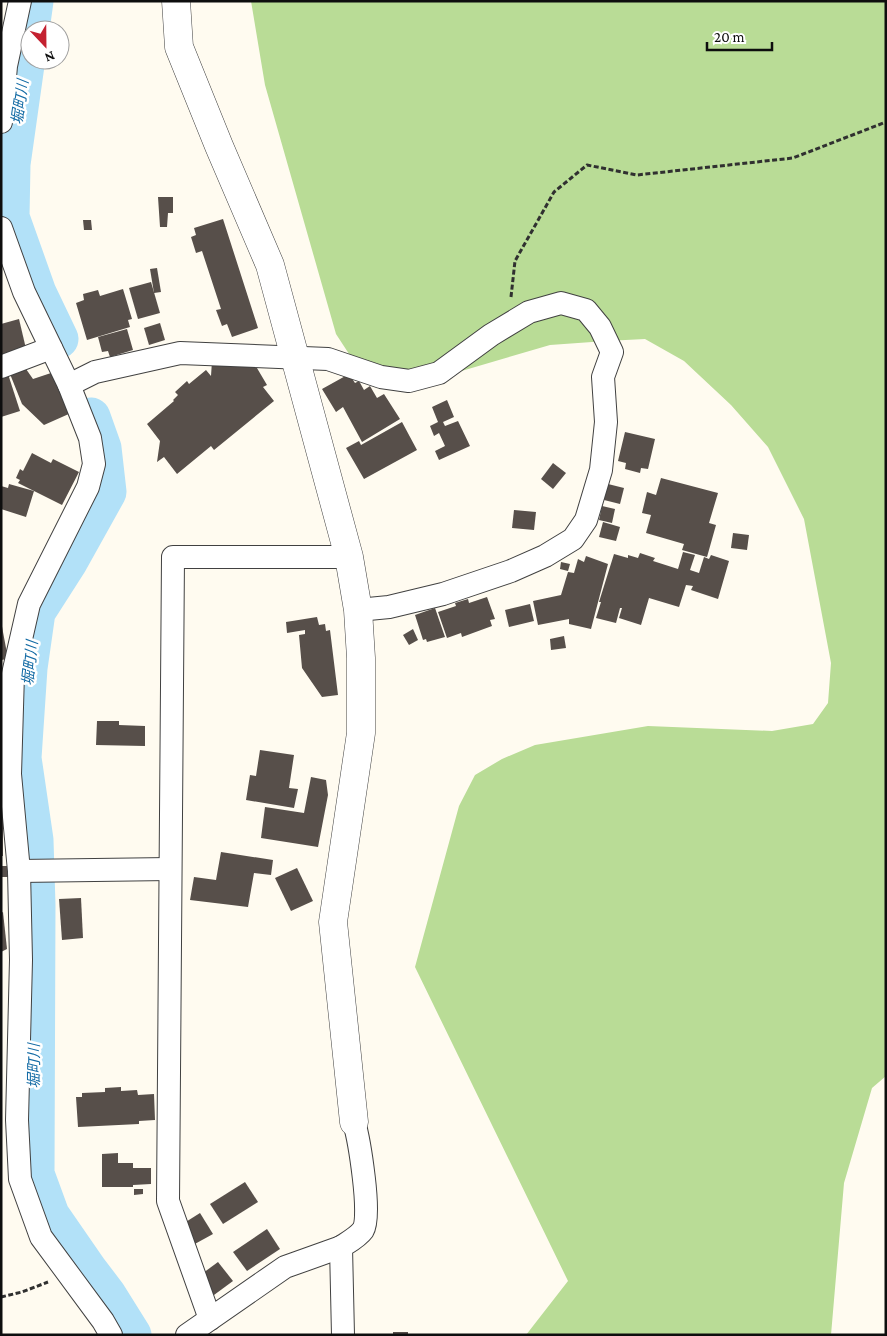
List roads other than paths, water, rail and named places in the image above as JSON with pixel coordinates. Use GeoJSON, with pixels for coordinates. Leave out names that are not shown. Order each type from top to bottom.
{"type":"FeatureCollection","features":[{"type":"Feature","properties":{"kind":"street"},"geometry":{"type":"LineString","coordinates":[[1,122],[4,65],[20,1]]}},
{"type":"Feature","properties":{"kind":"street"},"geometry":{"type":"LineString","coordinates":[[176,1],[179,48],[270,265],[348,557],[358,610],[362,733],[333,922],[354,1122],[359,1138],[367,1215],[363,1230],[341,1247],[285,1267],[187,1335]]}},
{"type":"Feature","properties":{"kind":"street"},"geometry":{"type":"LineString","coordinates":[[1,228],[24,292],[69,385],[90,438],[94,464],[88,487],[29,604],[13,674],[10,774],[19,871],[21,960],[17,1120],[20,1179],[41,1237],[103,1321],[111,1335]]}},
{"type":"Feature","properties":{"kind":"street"},"geometry":{"type":"LineString","coordinates":[[69,385],[95,372],[180,353],[328,359],[381,377],[409,381],[439,373],[491,334],[529,312],[561,303],[586,310],[600,327],[612,352],[603,377],[606,422],[601,470],[586,520],[573,539],[544,556],[511,571],[443,594],[389,607],[358,610]]}},
{"type":"Feature","properties":{"kind":"street"},"geometry":{"type":"LineString","coordinates":[[1,367],[51,348]]}},
{"type":"Feature","properties":{"kind":"street"},"geometry":{"type":"LineString","coordinates":[[210,1319],[168,1201],[173,557],[348,557]]}},
{"type":"Feature","properties":{"kind":"street"},"geometry":{"type":"LineString","coordinates":[[19,871],[170,869]]}},
{"type":"Feature","properties":{"kind":"street"},"geometry":{"type":"LineString","coordinates":[[341,1247],[343,1335]]}},
{"type":"Feature","properties":{"kind":"waterway","name":"堀町川"},"geometry":{"type":"LineString","coordinates":[[34,1],[11,164],[10,217],[37,293],[59,339]]}},
{"type":"Feature","properties":{"kind":"waterway","name":"堀町川"},"geometry":{"type":"LineString","coordinates":[[91,417],[102,448],[107,492],[68,562],[36,612],[28,668],[22,758],[34,840],[36,905],[35,1174],[50,1215],[107,1295],[132,1335]]}}]}
